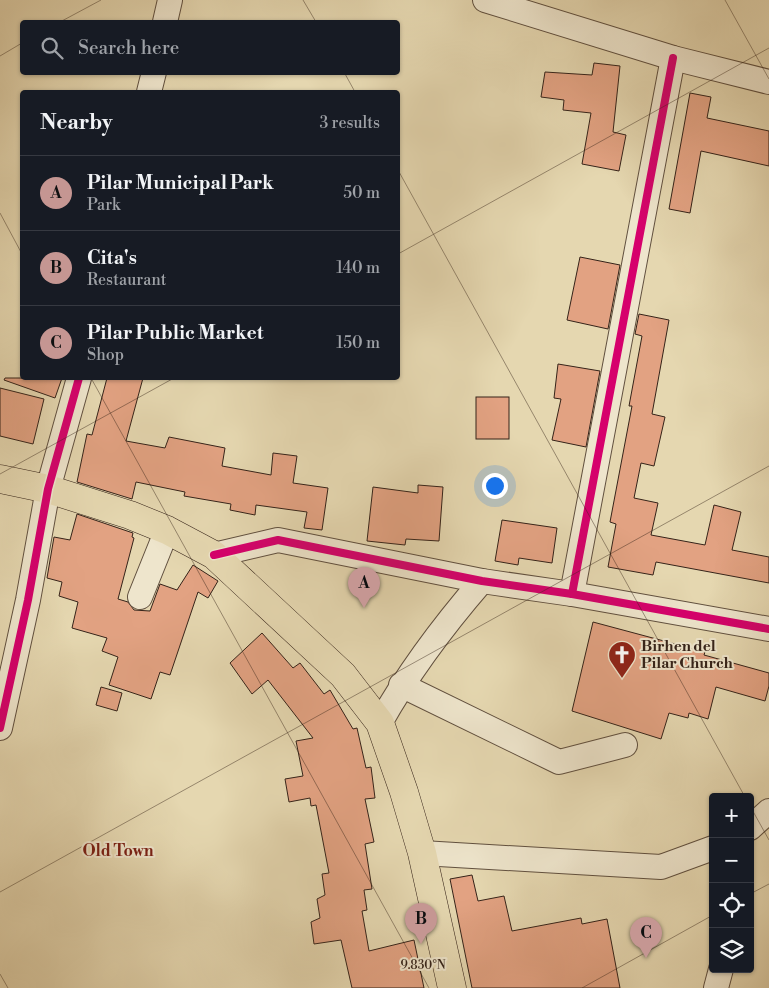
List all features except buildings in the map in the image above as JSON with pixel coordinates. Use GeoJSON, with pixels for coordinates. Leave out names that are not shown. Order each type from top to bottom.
{"type":"FeatureCollection","features":[{"type":"Feature","properties":{"kind":"main road"},"geometry":{"type":"LineString","coordinates":[[0,480],[48,489],[130,514],[167,530],[214,555],[343,675],[380,723],[404,792],[422,853],[452,988]]}},
{"type":"Feature","properties":{"kind":"street"},"geometry":{"type":"LineString","coordinates":[[165,20],[170,0]]}},
{"type":"Feature","properties":{"kind":"street"},"geometry":{"type":"LineString","coordinates":[[486,0],[673,58],[769,82]]}},
{"type":"Feature","properties":{"kind":"street"},"geometry":{"type":"LineString","coordinates":[[572,594],[673,58]]}},
{"type":"Feature","properties":{"kind":"street"},"geometry":{"type":"LineString","coordinates":[[150,90],[153,75]]}},
{"type":"Feature","properties":{"kind":"street"},"geometry":{"type":"LineString","coordinates":[[0,728],[28,600],[48,489],[78,380]]}},
{"type":"Feature","properties":{"kind":"street"},"geometry":{"type":"LineString","coordinates":[[140,597],[167,530]]}},
{"type":"Feature","properties":{"kind":"street"},"geometry":{"type":"LineString","coordinates":[[214,555],[278,540],[482,581],[572,594],[769,629]]}},
{"type":"Feature","properties":{"kind":"street"},"geometry":{"type":"LineString","coordinates":[[380,723],[401,686],[448,621],[482,581]]}},
{"type":"Feature","properties":{"kind":"street"},"geometry":{"type":"LineString","coordinates":[[401,686],[559,762],[625,745]]}},
{"type":"Feature","properties":{"kind":"street"},"geometry":{"type":"LineString","coordinates":[[753,838],[758,821]]}},
{"type":"Feature","properties":{"kind":"street"},"geometry":{"type":"LineString","coordinates":[[422,853],[661,867],[709,849]]}},
{"type":"Feature","properties":{"kind":"street"},"geometry":{"type":"LineString","coordinates":[[716,988],[720,973]]}},
{"type":"Feature","properties":{"kind":"cycle path"},"geometry":{"type":"LineString","coordinates":[[572,594],[673,58]]}},
{"type":"Feature","properties":{"kind":"cycle path"},"geometry":{"type":"LineString","coordinates":[[0,728],[28,600],[48,489],[78,380]]}},
{"type":"Feature","properties":{"kind":"cycle path"},"geometry":{"type":"LineString","coordinates":[[214,555],[278,540],[482,581],[572,594],[769,629]]}},
{"type":"Feature","properties":{"kind":"place","name":"Pilar Municipal Park"},"geometry":{"type":"Point","coordinates":[364,608]}},
{"type":"Feature","properties":{"kind":"place","name":"Birhen del Pilar Church"},"geometry":{"type":"Point","coordinates":[622,679]}},
{"type":"Feature","properties":{"kind":"place","name":"Cita's"},"geometry":{"type":"Point","coordinates":[421,944]}},
{"type":"Feature","properties":{"kind":"place","name":"Pilar Public Market"},"geometry":{"type":"Point","coordinates":[646,958]}},
{"type":"Feature","properties":{"kind":"district","name":"Old Town"},"geometry":{"type":"Point","coordinates":[118,850]}}]}
